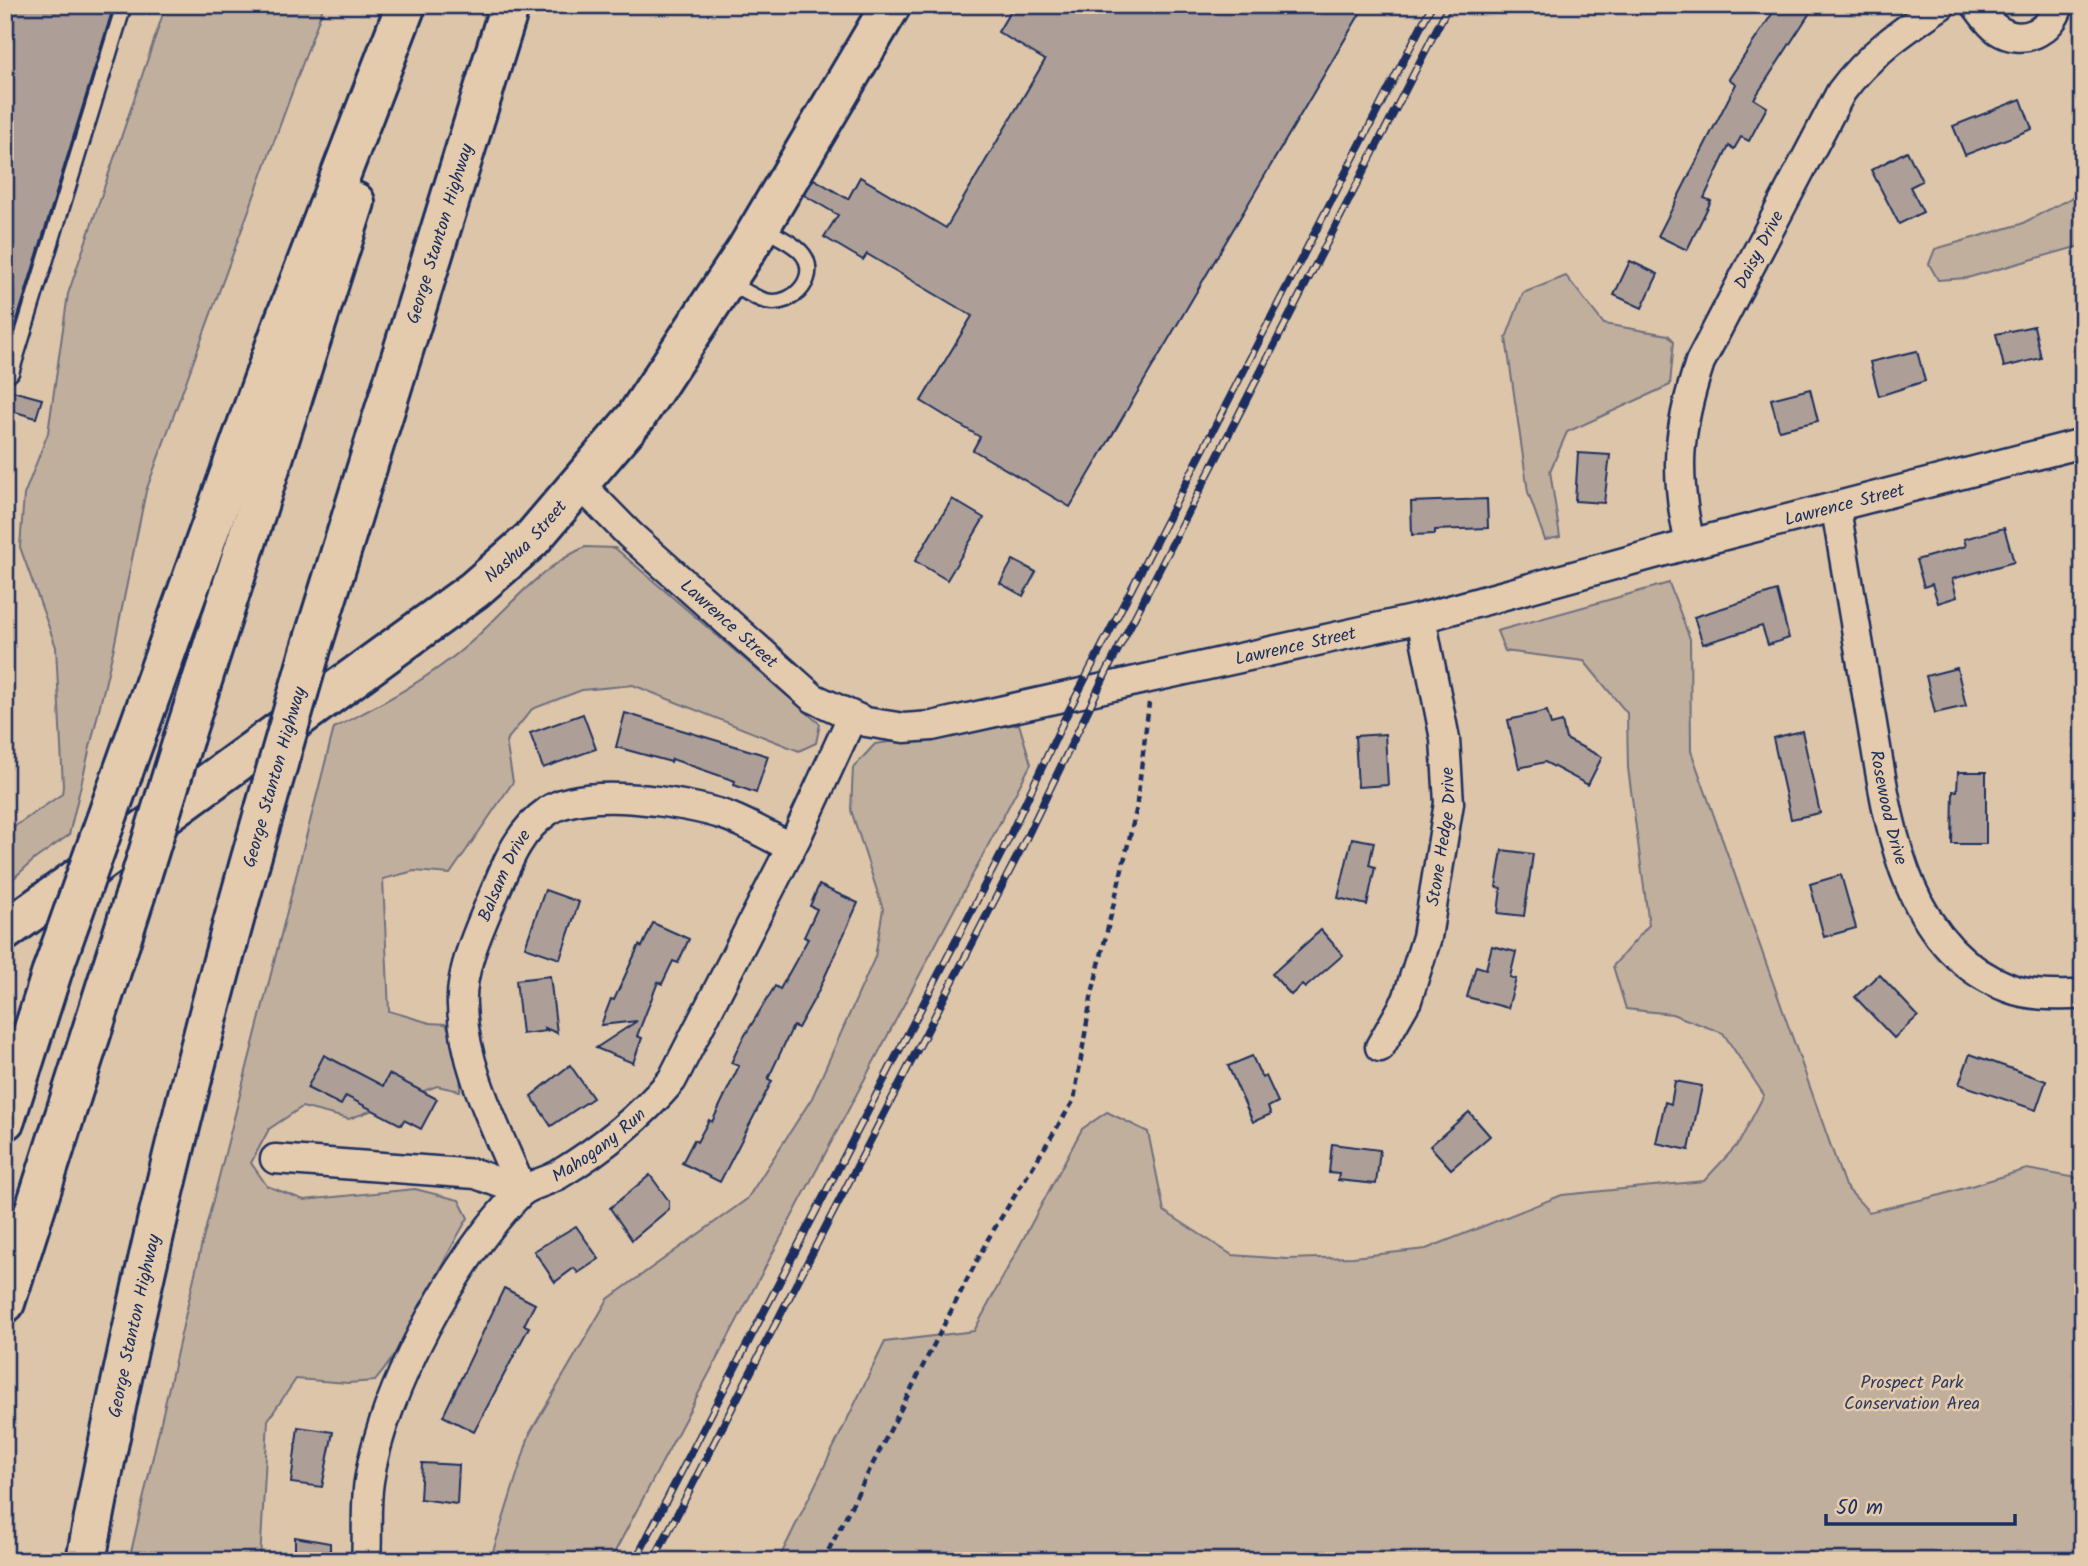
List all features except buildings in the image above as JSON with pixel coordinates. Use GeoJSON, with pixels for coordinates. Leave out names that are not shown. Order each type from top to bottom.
{"type":"FeatureCollection","features":[{"type":"Feature","properties":{"kind":"main road"},"geometry":{"type":"LineString","coordinates":[[5,1120],[53,969],[122,772],[284,322],[406,5]]}},
{"type":"Feature","properties":{"kind":"main road"},"geometry":{"type":"LineString","coordinates":[[5,1303],[301,375],[415,5]]}},
{"type":"Feature","properties":{"kind":"main road","name":"George Stanton Highway"},"geometry":{"type":"LineString","coordinates":[[86,1561],[116,1397],[172,1162],[265,809],[310,652],[510,5]]}},
{"type":"Feature","properties":{"kind":"main road","name":"Nashua Street"},"geometry":{"type":"LineString","coordinates":[[5,931],[474,590],[531,540],[581,485],[636,417],[760,226],[891,5]]}},
{"type":"Feature","properties":{"kind":"main road"},"geometry":{"type":"LineString","coordinates":[[71,1561],[116,1397]]}},
{"type":"Feature","properties":{"kind":"street","name":"Daisy Drive"},"geometry":{"type":"LineString","coordinates":[[1690,544],[1680,499],[1679,453],[1686,406],[1700,362],[1841,92],[1858,69],[1882,46],[1941,5]]}},
{"type":"Feature","properties":{"kind":"street"},"geometry":{"type":"LineString","coordinates":[[1976,5],[1998,30],[2023,37],[2046,27],[2059,5]]}},
{"type":"Feature","properties":{"kind":"street","name":"Lawrence Street"},"geometry":{"type":"LineString","coordinates":[[581,485],[630,536],[813,698],[852,717],[904,728],[932,726],[1421,618],[1690,544],[1836,509],[2083,443]]}},
{"type":"Feature","properties":{"kind":"street","name":"Rosewood Drive"},"geometry":{"type":"LineString","coordinates":[[1836,509],[1890,831],[1909,884],[1937,930],[1956,954],[1983,975],[2022,991],[2044,995],[2083,995]]}},
{"type":"Feature","properties":{"kind":"street","name":"Stone Hedge Drive"},"geometry":{"type":"LineString","coordinates":[[1380,1047],[1407,1000],[1427,937],[1449,803],[1446,739],[1421,618]]}},
{"type":"Feature","properties":{"kind":"street","name":"Mahogany Run"},"geometry":{"type":"LineString","coordinates":[[366,1561],[369,1482],[380,1431],[393,1393],[455,1276],[523,1191],[557,1176],[620,1132],[652,1104],[672,1080],[791,847],[852,717]]}},
{"type":"Feature","properties":{"kind":"street","name":"Balsam Drive"},"geometry":{"type":"LineString","coordinates":[[523,1191],[475,1078],[461,1003],[469,961],[482,923],[521,836],[547,811],[562,803],[603,797],[640,800],[724,815],[791,847]]}},
{"type":"Feature","properties":{"kind":"street"},"geometry":{"type":"LineString","coordinates":[[275,1159],[476,1174],[523,1191]]}},
{"type":"Feature","properties":{"kind":"lane"},"geometry":{"type":"LineString","coordinates":[[11,373],[124,5]]}},
{"type":"Feature","properties":{"kind":"lane"},"geometry":{"type":"LineString","coordinates":[[726,280],[766,302],[789,300],[802,290],[808,276],[807,262],[800,251],[760,226]]}},
{"type":"Feature","properties":{"kind":"path"},"geometry":{"type":"LineString","coordinates":[[823,1561],[988,1239],[1074,1100],[1091,998],[1136,811],[1152,678]]}},
{"type":"Feature","properties":{"kind":"green space"},"geometry":{"type":"Polygon","coordinates":[[[166,5],[324,5],[146,491],[114,647],[69,835],[35,859],[5,886],[5,833],[62,794],[63,786],[56,647],[20,547],[24,495],[48,433],[68,294],[166,5]]]}},
{"type":"Feature","properties":{"kind":"green space"},"geometry":{"type":"Polygon","coordinates":[[[2083,192],[2083,245],[1967,278],[1938,280],[1929,264],[1935,249],[2021,224],[2083,192]]]}},
{"type":"Feature","properties":{"kind":"green space"},"geometry":{"type":"Polygon","coordinates":[[[1566,276],[1604,324],[1668,335],[1674,341],[1670,385],[1567,432],[1550,471],[1560,537],[1545,540],[1528,492],[1506,338],[1523,293],[1566,276]]]}},
{"type":"Feature","properties":{"kind":"green space"},"geometry":{"type":"Polygon","coordinates":[[[585,547],[615,548],[820,724],[816,743],[799,751],[633,685],[582,690],[532,709],[506,741],[513,782],[450,874],[414,871],[383,879],[389,1011],[430,1023],[446,1024],[462,1060],[460,1091],[437,1086],[349,1119],[302,1107],[269,1129],[251,1163],[267,1186],[304,1200],[415,1189],[459,1200],[468,1218],[413,1324],[375,1381],[348,1383],[296,1379],[268,1420],[260,1561],[129,1561],[202,1243],[334,728],[388,700],[439,668],[470,643],[538,578],[585,547]]]}},
{"type":"Feature","properties":{"kind":"green space","name":"Prospect Park Conservation Area"},"geometry":{"type":"Polygon","coordinates":[[[1669,583],[1690,639],[1691,751],[1845,1186],[1869,1212],[1941,1195],[2027,1169],[2083,1179],[2083,1561],[778,1561],[885,1342],[974,1331],[1082,1129],[1107,1112],[1148,1132],[1164,1211],[1232,1255],[1287,1259],[1353,1257],[1426,1249],[1562,1195],[1704,1181],[1739,1143],[1764,1095],[1723,1033],[1672,1014],[1626,1009],[1613,966],[1649,925],[1628,768],[1627,713],[1584,661],[1505,651],[1497,631],[1669,583]]]}},
{"type":"Feature","properties":{"kind":"green space"},"geometry":{"type":"Polygon","coordinates":[[[1019,724],[1031,764],[610,1561],[490,1561],[530,1433],[608,1299],[747,1199],[812,1098],[875,957],[883,909],[851,810],[853,768],[875,744],[1019,724]]]}},
{"type":"Feature","properties":{"kind":"railway"},"geometry":{"type":"LineString","coordinates":[[635,1561],[1005,846],[1065,718],[1432,5]]}},
{"type":"Feature","properties":{"kind":"railway"},"geometry":{"type":"LineString","coordinates":[[653,1561],[1019,853],[1106,673],[1449,5]]}}]}
